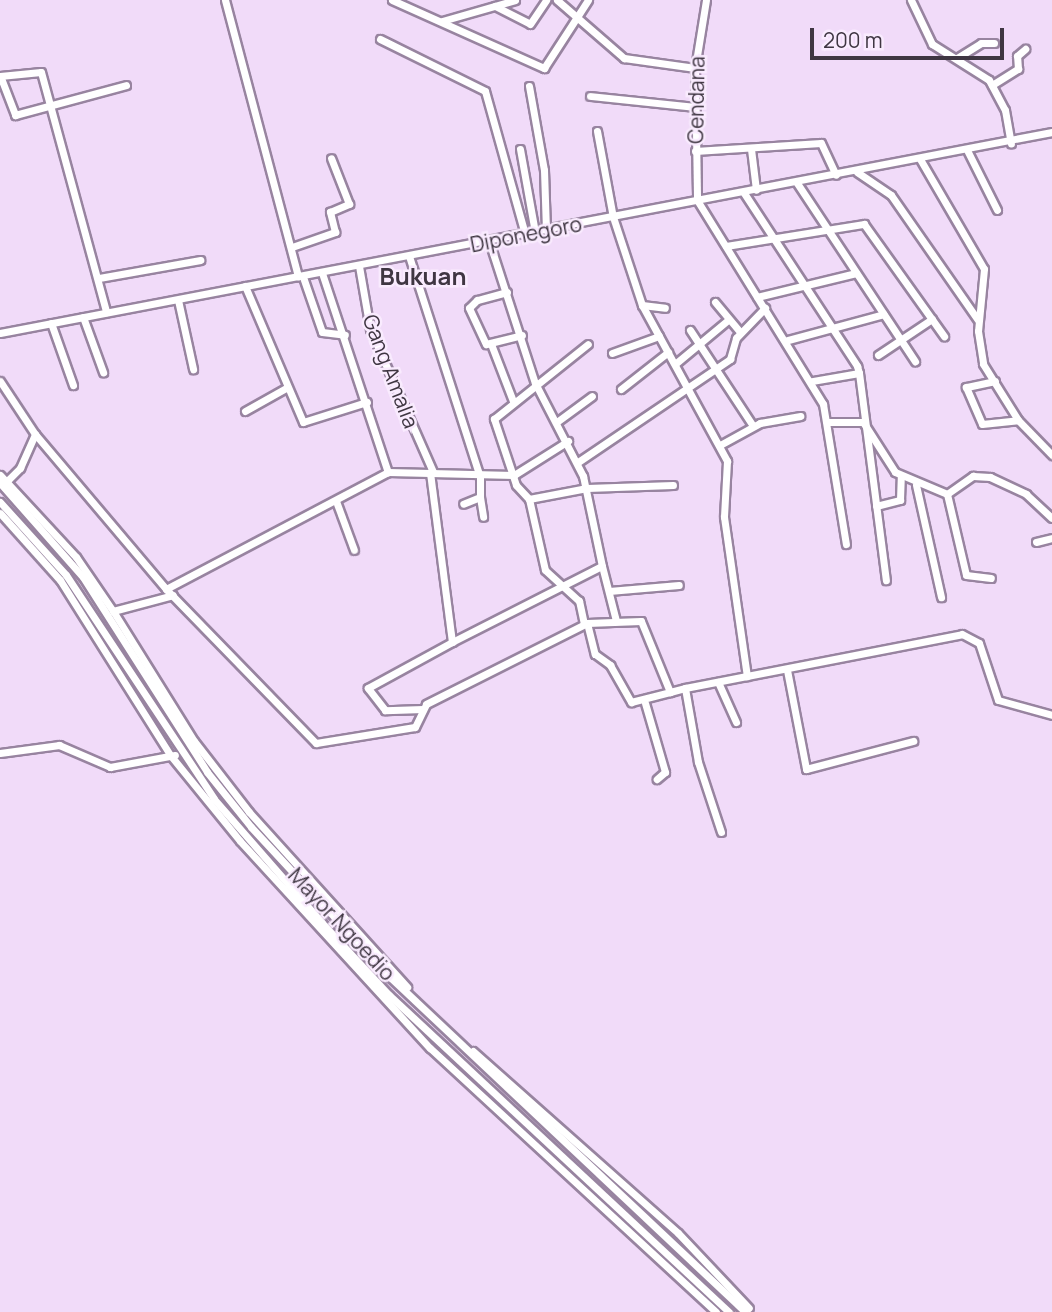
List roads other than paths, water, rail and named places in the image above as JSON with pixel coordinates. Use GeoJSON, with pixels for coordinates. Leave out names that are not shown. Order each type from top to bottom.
{"type":"FeatureCollection","features":[{"type":"Feature","properties":{"kind":"street"},"geometry":{"type":"LineString","coordinates":[[225,0],[301,277],[322,332],[345,335]]}},
{"type":"Feature","properties":{"kind":"street"},"geometry":{"type":"LineString","coordinates":[[392,0],[544,68],[588,0]]}},
{"type":"Feature","properties":{"kind":"street"},"geometry":{"type":"LineString","coordinates":[[442,21],[515,0]]}},
{"type":"Feature","properties":{"kind":"street"},"geometry":{"type":"LineString","coordinates":[[495,6],[530,24],[545,0]]}},
{"type":"Feature","properties":{"kind":"street"},"geometry":{"type":"LineString","coordinates":[[557,0],[579,13],[624,58],[695,68]]}},
{"type":"Feature","properties":{"kind":"street","name":"Cendana"},"geometry":{"type":"LineString","coordinates":[[697,200],[695,68],[706,0]]}},
{"type":"Feature","properties":{"kind":"street"},"geometry":{"type":"LineString","coordinates":[[911,0],[926,38],[992,85],[1011,142]]}},
{"type":"Feature","properties":{"kind":"street"},"geometry":{"type":"LineString","coordinates":[[380,39],[485,90],[525,234]]}},
{"type":"Feature","properties":{"kind":"street"},"geometry":{"type":"LineString","coordinates":[[957,58],[981,43],[994,43]]}},
{"type":"Feature","properties":{"kind":"street"},"geometry":{"type":"LineString","coordinates":[[992,85],[1018,69],[1017,56],[1025,49]]}},
{"type":"Feature","properties":{"kind":"street"},"geometry":{"type":"LineString","coordinates":[[106,312],[99,278],[51,106],[39,69],[0,77],[11,114],[51,106],[126,85]]}},
{"type":"Feature","properties":{"kind":"street"},"geometry":{"type":"LineString","coordinates":[[529,86],[544,170],[546,230]]}},
{"type":"Feature","properties":{"kind":"street"},"geometry":{"type":"LineString","coordinates":[[590,96],[694,107]]}},
{"type":"Feature","properties":{"kind":"street"},"geometry":{"type":"LineString","coordinates":[[597,131],[613,218],[642,305],[727,461],[724,517],[747,676]]}},
{"type":"Feature","properties":{"kind":"street","name":"Diponegoro"},"geometry":{"type":"LineString","coordinates":[[0,333],[797,183],[1052,132]]}},
{"type":"Feature","properties":{"kind":"street"},"geometry":{"type":"LineString","coordinates":[[695,150],[823,143],[836,175]]}},
{"type":"Feature","properties":{"kind":"street"},"geometry":{"type":"LineString","coordinates":[[520,149],[535,232]]}},
{"type":"Feature","properties":{"kind":"street"},"geometry":{"type":"LineString","coordinates":[[751,149],[756,190]]}},
{"type":"Feature","properties":{"kind":"street"},"geometry":{"type":"LineString","coordinates":[[967,150],[997,210]]}},
{"type":"Feature","properties":{"kind":"street"},"geometry":{"type":"LineString","coordinates":[[292,247],[335,232],[331,212],[349,204],[331,158]]}},
{"type":"Feature","properties":{"kind":"street"},"geometry":{"type":"LineString","coordinates":[[920,159],[984,269],[978,320],[979,351],[1018,420],[1052,455]]}},
{"type":"Feature","properties":{"kind":"street"},"geometry":{"type":"LineString","coordinates":[[856,171],[891,195],[978,320]]}},
{"type":"Feature","properties":{"kind":"street"},"geometry":{"type":"LineString","coordinates":[[797,183],[915,361]]}},
{"type":"Feature","properties":{"kind":"street"},"geometry":{"type":"LineString","coordinates":[[744,193],[833,327],[859,373],[863,422],[886,580]]}},
{"type":"Feature","properties":{"kind":"street"},"geometry":{"type":"LineString","coordinates":[[697,200],[812,381],[828,422],[846,544]]}},
{"type":"Feature","properties":{"kind":"street"},"geometry":{"type":"LineString","coordinates":[[726,246],[774,241],[866,225],[944,336]]}},
{"type":"Feature","properties":{"kind":"street"},"geometry":{"type":"LineString","coordinates":[[489,241],[522,335],[535,383],[579,462],[616,621]]}},
{"type":"Feature","properties":{"kind":"street"},"geometry":{"type":"LineString","coordinates":[[409,257],[480,477],[483,517]]}},
{"type":"Feature","properties":{"kind":"street"},"geometry":{"type":"LineString","coordinates":[[99,278],[200,260]]}},
{"type":"Feature","properties":{"kind":"street","name":"Gang Amalia"},"geometry":{"type":"LineString","coordinates":[[359,266],[370,329],[432,472],[452,642]]}},
{"type":"Feature","properties":{"kind":"street"},"geometry":{"type":"LineString","coordinates":[[322,273],[345,335],[388,472]]}},
{"type":"Feature","properties":{"kind":"street"},"geometry":{"type":"LineString","coordinates":[[757,297],[856,273]]}},
{"type":"Feature","properties":{"kind":"street"},"geometry":{"type":"LineString","coordinates":[[245,286],[286,388],[308,424],[367,402]]}},
{"type":"Feature","properties":{"kind":"street"},"geometry":{"type":"LineString","coordinates":[[507,292],[470,306],[484,342],[491,344],[522,335]]}},
{"type":"Feature","properties":{"kind":"street"},"geometry":{"type":"LineString","coordinates":[[178,300],[193,369]]}},
{"type":"Feature","properties":{"kind":"street"},"geometry":{"type":"LineString","coordinates":[[715,302],[741,333]]}},
{"type":"Feature","properties":{"kind":"street"},"geometry":{"type":"LineString","coordinates":[[642,305],[665,308]]}},
{"type":"Feature","properties":{"kind":"street"},"geometry":{"type":"LineString","coordinates":[[579,462],[689,389],[732,356],[741,333],[765,309]]}},
{"type":"Feature","properties":{"kind":"street"},"geometry":{"type":"LineString","coordinates":[[788,340],[884,314]]}},
{"type":"Feature","properties":{"kind":"street"},"geometry":{"type":"LineString","coordinates":[[83,317],[103,372]]}},
{"type":"Feature","properties":{"kind":"street"},"geometry":{"type":"LineString","coordinates":[[878,355],[932,319]]}},
{"type":"Feature","properties":{"kind":"street"},"geometry":{"type":"LineString","coordinates":[[675,364],[728,320]]}},
{"type":"Feature","properties":{"kind":"street"},"geometry":{"type":"LineString","coordinates":[[51,323],[73,385]]}},
{"type":"Feature","properties":{"kind":"street"},"geometry":{"type":"LineString","coordinates":[[690,330],[753,426]]}},
{"type":"Feature","properties":{"kind":"street"},"geometry":{"type":"LineString","coordinates":[[612,353],[659,335]]}},
{"type":"Feature","properties":{"kind":"street"},"geometry":{"type":"LineString","coordinates":[[491,344],[513,401]]}},
{"type":"Feature","properties":{"kind":"street"},"geometry":{"type":"LineString","coordinates":[[588,344],[535,383],[494,419],[513,475],[529,499],[539,556],[559,586],[579,601],[595,654],[612,668],[631,702],[645,702],[685,688],[787,670],[927,637],[970,635],[979,643],[998,700],[1052,715]]}},
{"type":"Feature","properties":{"kind":"street"},"geometry":{"type":"LineString","coordinates":[[621,389],[668,352]]}},
{"type":"Feature","properties":{"kind":"street"},"geometry":{"type":"LineString","coordinates":[[812,381],[859,373]]}},
{"type":"Feature","properties":{"kind":"street"},"geometry":{"type":"LineString","coordinates":[[0,381],[35,433],[169,592],[316,743],[412,728],[423,709]]}},
{"type":"Feature","properties":{"kind":"street"},"geometry":{"type":"LineString","coordinates":[[995,381],[966,387],[982,424],[1018,420]]}},
{"type":"Feature","properties":{"kind":"street"},"geometry":{"type":"LineString","coordinates":[[245,411],[286,388]]}},
{"type":"Feature","properties":{"kind":"street"},"geometry":{"type":"LineString","coordinates":[[558,421],[593,396]]}},
{"type":"Feature","properties":{"kind":"street"},"geometry":{"type":"LineString","coordinates":[[720,445],[753,426],[800,416]]}},
{"type":"Feature","properties":{"kind":"street"},"geometry":{"type":"LineString","coordinates":[[828,422],[863,422]]}},
{"type":"Feature","properties":{"kind":"street"},"geometry":{"type":"LineString","coordinates":[[863,422],[901,476],[916,485],[947,494]]}},
{"type":"Feature","properties":{"kind":"street"},"geometry":{"type":"LineString","coordinates":[[35,433],[17,472],[3,480],[69,548],[119,609],[194,741],[249,813],[391,969],[465,1044],[678,1233],[747,1310]]}},
{"type":"Feature","properties":{"kind":"street"},"geometry":{"type":"LineString","coordinates":[[119,609],[169,592],[388,472],[432,472],[480,477],[513,475],[568,441]]}},
{"type":"Feature","properties":{"kind":"street"},"geometry":{"type":"LineString","coordinates":[[876,506],[900,500],[901,476]]}},
{"type":"Feature","properties":{"kind":"street"},"geometry":{"type":"LineString","coordinates":[[947,494],[973,476],[990,477],[1026,494],[1052,518]]}},
{"type":"Feature","properties":{"kind":"street","name":"Mayor Ngoedio"},"geometry":{"type":"LineString","coordinates":[[3,480],[83,577],[203,766],[251,827],[390,977],[747,1310]]}},
{"type":"Feature","properties":{"kind":"street"},"geometry":{"type":"LineString","coordinates":[[529,499],[587,488],[673,485]]}},
{"type":"Feature","properties":{"kind":"street"},"geometry":{"type":"LineString","coordinates":[[916,485],[940,597]]}},
{"type":"Feature","properties":{"kind":"street"},"geometry":{"type":"LineString","coordinates":[[947,494],[966,575],[991,578]]}},
{"type":"Feature","properties":{"kind":"street"},"geometry":{"type":"LineString","coordinates":[[463,504],[480,497]]}},
{"type":"Feature","properties":{"kind":"street"},"geometry":{"type":"LineString","coordinates":[[335,501],[354,550]]}},
{"type":"Feature","properties":{"kind":"street","name":"Mayor Ngoedio"},"geometry":{"type":"LineString","coordinates":[[0,502],[66,575],[182,754],[240,831],[381,987],[729,1312]]}},
{"type":"Feature","properties":{"kind":"street"},"geometry":{"type":"LineString","coordinates":[[0,513],[60,580],[198,793],[430,1048],[716,1312]]}},
{"type":"Feature","properties":{"kind":"street"},"geometry":{"type":"LineString","coordinates":[[1036,542],[1052,538]]}},
{"type":"Feature","properties":{"kind":"street"},"geometry":{"type":"LineString","coordinates":[[603,566],[559,586],[368,686],[385,710],[423,709],[586,623],[616,621],[642,622],[670,692]]}},
{"type":"Feature","properties":{"kind":"street"},"geometry":{"type":"LineString","coordinates":[[609,591],[679,585]]}},
{"type":"Feature","properties":{"kind":"street"},"geometry":{"type":"LineString","coordinates":[[787,670],[806,769],[913,741]]}},
{"type":"Feature","properties":{"kind":"street"},"geometry":{"type":"LineString","coordinates":[[718,682],[736,722]]}},
{"type":"Feature","properties":{"kind":"street"},"geometry":{"type":"LineString","coordinates":[[685,688],[698,762],[721,832]]}},
{"type":"Feature","properties":{"kind":"street"},"geometry":{"type":"LineString","coordinates":[[645,702],[666,772],[657,779]]}},
{"type":"Feature","properties":{"kind":"street"},"geometry":{"type":"LineString","coordinates":[[0,753],[59,745],[110,767],[182,754]]}},
{"type":"Feature","properties":{"kind":"district","name":"Bukuan"},"geometry":{"type":"Point","coordinates":[423,276]}}]}
